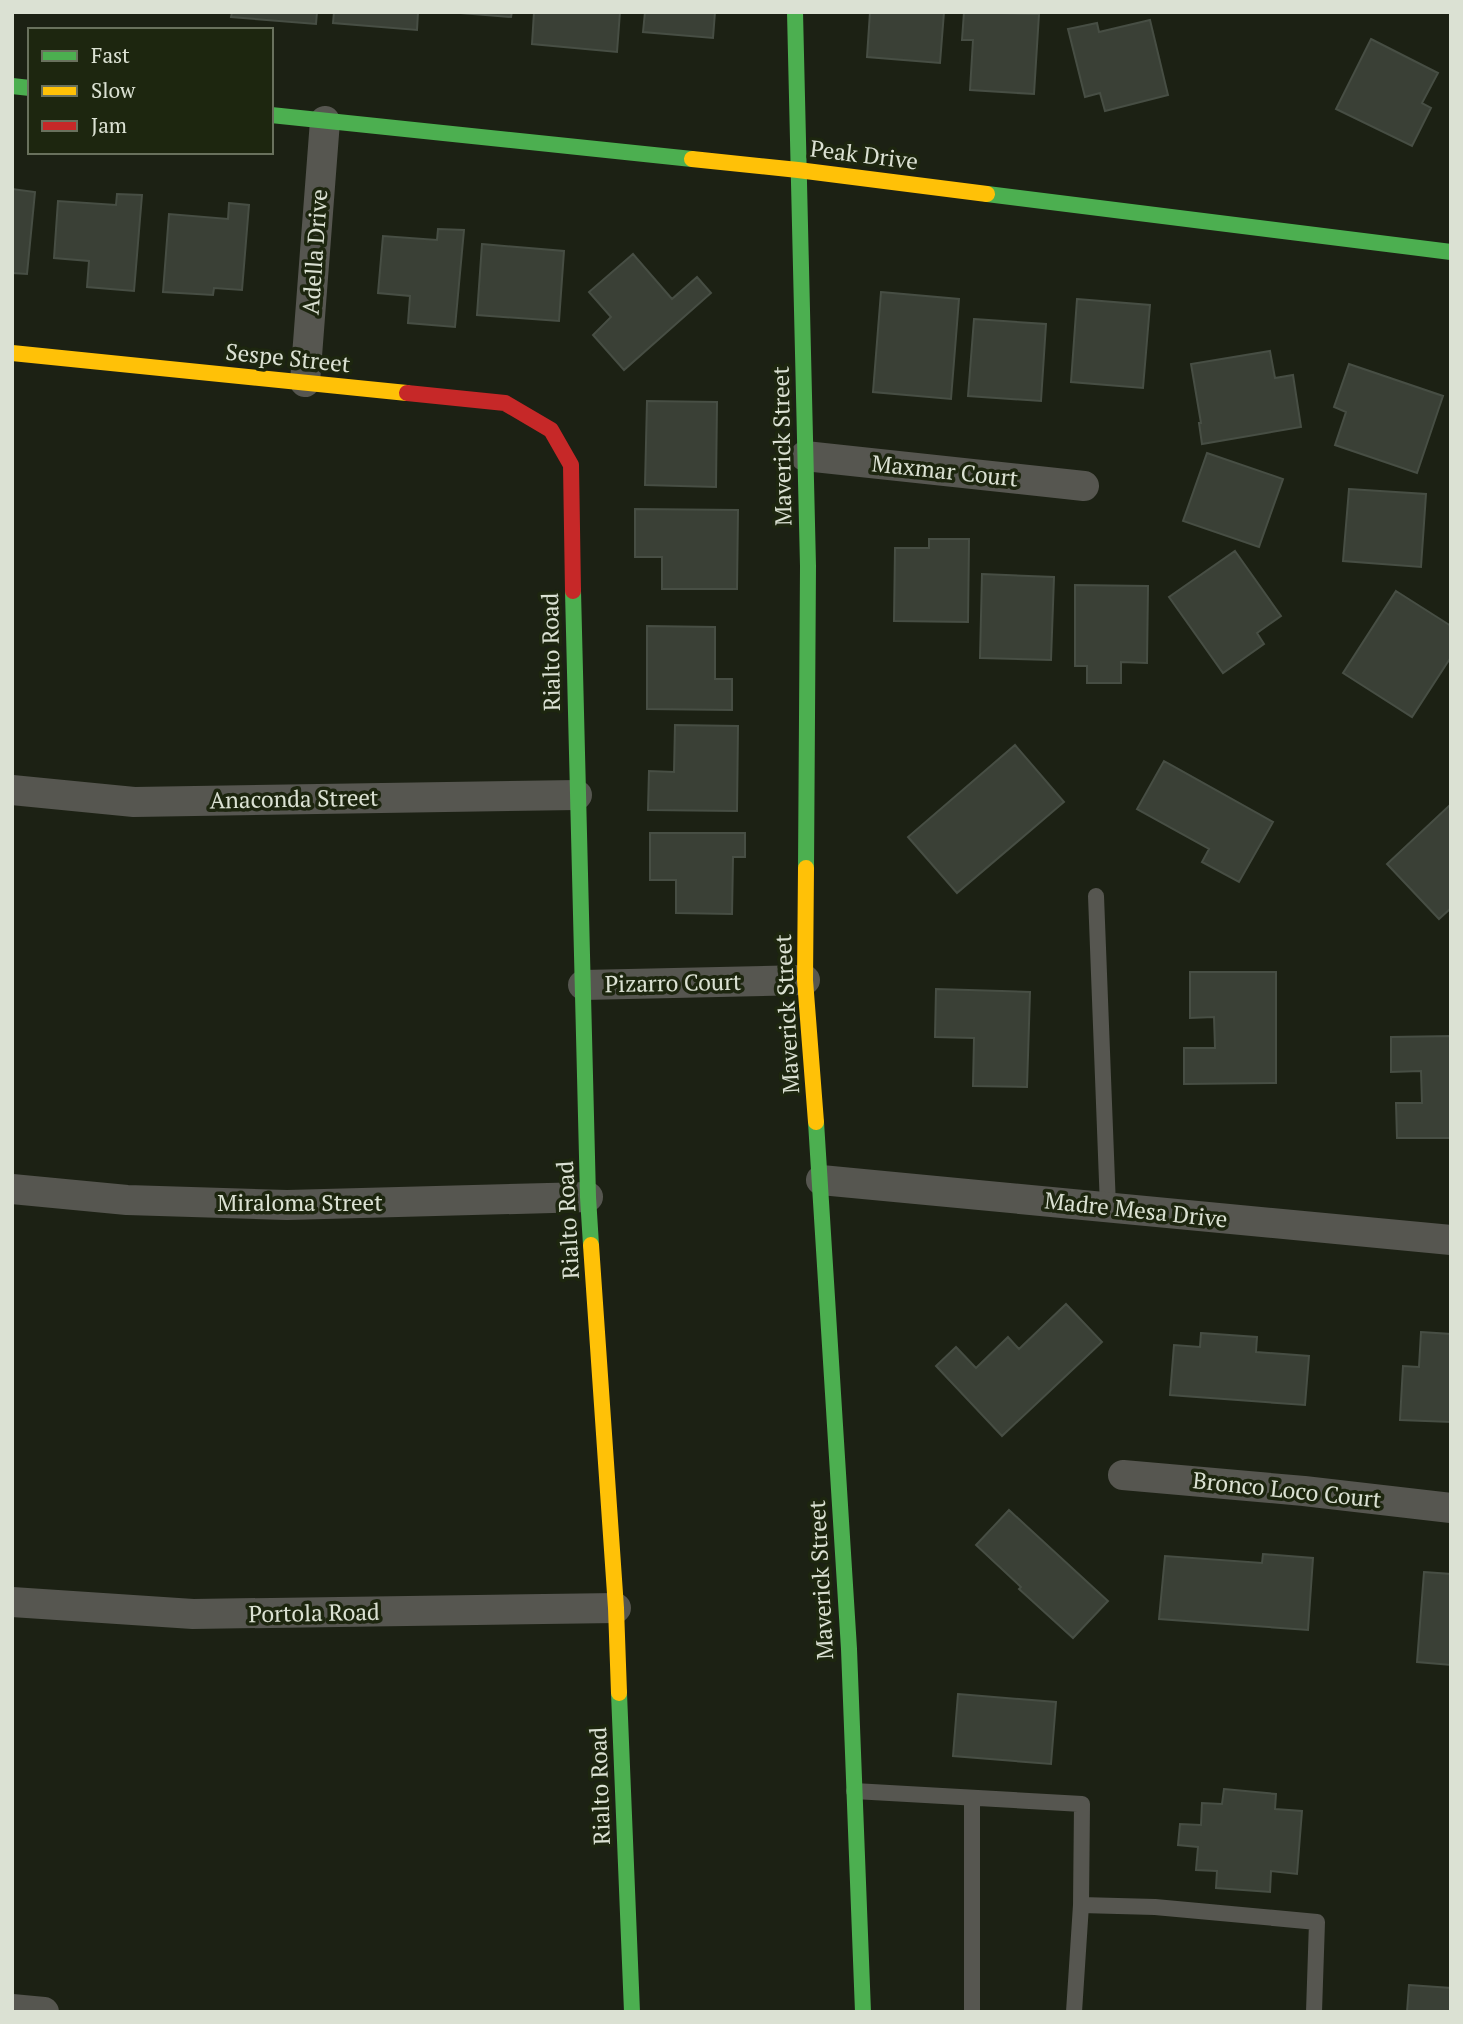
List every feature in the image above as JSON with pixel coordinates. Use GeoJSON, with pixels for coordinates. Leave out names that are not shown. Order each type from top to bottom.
{"type":"FeatureCollection","features":[{"type":"Feature","properties":{"kind":"street","name":"Maverick Street"},"geometry":{"type":"LineString","coordinates":[[795,12],[808,579],[805,980],[821,1180],[849,1649],[863,2012]]}},
{"type":"Feature","properties":{"kind":"street","name":"Peak Drive"},"geometry":{"type":"LineString","coordinates":[[273,115],[798,170],[1451,252]]}},
{"type":"Feature","properties":{"kind":"street","name":"Adella Drive"},"geometry":{"type":"LineString","coordinates":[[306,382],[325,121]]}},
{"type":"Feature","properties":{"kind":"street","name":"Sespe Street"},"geometry":{"type":"LineString","coordinates":[[12,353],[505,402],[551,430]]}},
{"type":"Feature","properties":{"kind":"street","name":"Rialto Road"},"geometry":{"type":"LineString","coordinates":[[551,430],[570,465],[588,1197],[616,1608],[632,2012]]}},
{"type":"Feature","properties":{"kind":"street","name":"Maxmar Court"},"geometry":{"type":"LineString","coordinates":[[805,456],[1084,485]]}},
{"type":"Feature","properties":{"kind":"street","name":"Anaconda Street"},"geometry":{"type":"LineString","coordinates":[[12,790],[134,802],[577,795]]}},
{"type":"Feature","properties":{"kind":"street","name":"Pizarro Court"},"geometry":{"type":"LineString","coordinates":[[583,985],[805,980]]}},
{"type":"Feature","properties":{"kind":"street","name":"Madre Mesa Drive"},"geometry":{"type":"LineString","coordinates":[[821,1180],[1451,1240]]}},
{"type":"Feature","properties":{"kind":"street","name":"Miraloma Street"},"geometry":{"type":"LineString","coordinates":[[12,1189],[127,1200],[287,1205],[588,1197]]}},
{"type":"Feature","properties":{"kind":"street","name":"Bronco Loco Court"},"geometry":{"type":"LineString","coordinates":[[1123,1475],[1304,1491],[1451,1508]]}},
{"type":"Feature","properties":{"kind":"street","name":"Portola Road"},"geometry":{"type":"LineString","coordinates":[[12,1602],[193,1615],[616,1608]]}},
{"type":"Feature","properties":{"kind":"street"},"geometry":{"type":"LineString","coordinates":[[12,2009],[44,2012]]}},
{"type":"Feature","properties":{"kind":"lane"},"geometry":{"type":"LineString","coordinates":[[1096,896],[1108,1207]]}},
{"type":"Feature","properties":{"kind":"lane"},"geometry":{"type":"LineString","coordinates":[[854,1791],[1082,1804],[1081,1905],[1074,2012]]}},
{"type":"Feature","properties":{"kind":"lane"},"geometry":{"type":"LineString","coordinates":[[972,1799],[972,2012]]}},
{"type":"Feature","properties":{"kind":"lane"},"geometry":{"type":"LineString","coordinates":[[1081,1905],[1154,1907],[1317,1922],[1314,2012]]}},
{"type":"Feature","properties":{"kind":"building"},"geometry":{"type":"Polygon","coordinates":[[[232,12],[317,12],[316,24],[231,17],[232,12]]]}},
{"type":"Feature","properties":{"kind":"building"},"geometry":{"type":"Polygon","coordinates":[[[334,12],[418,12],[417,30],[333,23],[334,12]]]}},
{"type":"Feature","properties":{"kind":"building"},"geometry":{"type":"Polygon","coordinates":[[[448,12],[512,12],[511,17],[448,12]]]}},
{"type":"Feature","properties":{"kind":"building"},"geometry":{"type":"Polygon","coordinates":[[[534,12],[620,12],[617,52],[532,44],[534,12]]]}},
{"type":"Feature","properties":{"kind":"building"},"geometry":{"type":"Polygon","coordinates":[[[645,12],[715,12],[713,38],[643,32],[645,12]]]}},
{"type":"Feature","properties":{"kind":"building"},"geometry":{"type":"Polygon","coordinates":[[[870,12],[944,12],[940,63],[867,57],[870,12]]]}},
{"type":"Feature","properties":{"kind":"building"},"geometry":{"type":"Polygon","coordinates":[[[964,12],[1039,14],[1034,94],[970,90],[973,40],[962,40],[964,12]]]}},
{"type":"Feature","properties":{"kind":"building"},"geometry":{"type":"Polygon","coordinates":[[[1150,20],[1168,95],[1105,111],[1100,93],[1085,97],[1068,29],[1097,23],[1099,32],[1150,20]]]}},
{"type":"Feature","properties":{"kind":"building"},"geometry":{"type":"Polygon","coordinates":[[[1371,39],[1438,73],[1422,103],[1431,108],[1412,146],[1336,109],[1371,39]]]}},
{"type":"Feature","properties":{"kind":"building"},"geometry":{"type":"Polygon","coordinates":[[[12,189],[35,192],[27,274],[12,273],[12,189]]]}},
{"type":"Feature","properties":{"kind":"building"},"geometry":{"type":"Polygon","coordinates":[[[117,194],[142,195],[134,291],[87,287],[89,261],[54,258],[58,201],[116,205],[117,194]]]}},
{"type":"Feature","properties":{"kind":"building"},"geometry":{"type":"Polygon","coordinates":[[[229,203],[249,205],[242,290],[214,288],[213,295],[163,292],[169,214],[228,219],[229,203]]]}},
{"type":"Feature","properties":{"kind":"building"},"geometry":{"type":"Polygon","coordinates":[[[438,229],[464,230],[455,327],[408,323],[410,296],[378,293],[383,236],[437,240],[438,229]]]}},
{"type":"Feature","properties":{"kind":"building"},"geometry":{"type":"Polygon","coordinates":[[[482,244],[564,251],[559,321],[477,315],[482,244]]]}},
{"type":"Feature","properties":{"kind":"building"},"geometry":{"type":"Polygon","coordinates":[[[633,254],[672,299],[697,277],[711,293],[624,370],[593,335],[611,317],[589,292],[633,254]]]}},
{"type":"Feature","properties":{"kind":"building"},"geometry":{"type":"Polygon","coordinates":[[[881,292],[959,299],[951,399],[873,392],[881,292]]]}},
{"type":"Feature","properties":{"kind":"building"},"geometry":{"type":"Polygon","coordinates":[[[1077,299],[1150,305],[1143,388],[1071,382],[1077,299]]]}},
{"type":"Feature","properties":{"kind":"building"},"geometry":{"type":"Polygon","coordinates":[[[974,319],[1046,324],[1041,401],[968,396],[974,319]]]}},
{"type":"Feature","properties":{"kind":"building"},"geometry":{"type":"Polygon","coordinates":[[[1270,351],[1275,378],[1293,375],[1301,427],[1202,444],[1191,364],[1270,351]]]}},
{"type":"Feature","properties":{"kind":"building"},"geometry":{"type":"Polygon","coordinates":[[[1349,364],[1443,396],[1417,473],[1335,445],[1346,412],[1334,407],[1349,364]]]}},
{"type":"Feature","properties":{"kind":"building"},"geometry":{"type":"Polygon","coordinates":[[[647,401],[717,402],[716,487],[645,485],[647,401]]]}},
{"type":"Feature","properties":{"kind":"building"},"geometry":{"type":"Polygon","coordinates":[[[1207,453],[1283,479],[1259,547],[1183,521],[1207,453]]]}},
{"type":"Feature","properties":{"kind":"building"},"geometry":{"type":"Polygon","coordinates":[[[1349,489],[1426,494],[1421,567],[1343,561],[1349,489]]]}},
{"type":"Feature","properties":{"kind":"building"},"geometry":{"type":"Polygon","coordinates":[[[635,509],[738,510],[737,589],[662,589],[662,557],[635,557],[635,509]]]}},
{"type":"Feature","properties":{"kind":"building"},"geometry":{"type":"Polygon","coordinates":[[[929,539],[969,539],[968,622],[894,621],[895,548],[929,548],[929,539]]]}},
{"type":"Feature","properties":{"kind":"building"},"geometry":{"type":"Polygon","coordinates":[[[1235,551],[1281,616],[1257,633],[1264,644],[1223,673],[1169,597],[1235,551]]]}},
{"type":"Feature","properties":{"kind":"building"},"geometry":{"type":"Polygon","coordinates":[[[982,574],[1054,577],[1051,660],[980,658],[982,574]]]}},
{"type":"Feature","properties":{"kind":"building"},"geometry":{"type":"Polygon","coordinates":[[[1075,585],[1148,586],[1147,663],[1121,662],[1121,683],[1087,683],[1087,666],[1075,666],[1075,585]]]}},
{"type":"Feature","properties":{"kind":"building"},"geometry":{"type":"Polygon","coordinates":[[[1396,591],[1451,626],[1451,657],[1412,717],[1343,673],[1396,591]]]}},
{"type":"Feature","properties":{"kind":"building"},"geometry":{"type":"Polygon","coordinates":[[[647,626],[715,627],[715,679],[732,679],[732,710],[647,709],[647,626]]]}},
{"type":"Feature","properties":{"kind":"building"},"geometry":{"type":"Polygon","coordinates":[[[675,725],[738,726],[737,811],[648,810],[649,771],[674,772],[675,725]]]}},
{"type":"Feature","properties":{"kind":"building"},"geometry":{"type":"Polygon","coordinates":[[[1015,745],[1064,802],[957,893],[908,837],[1015,745]]]}},
{"type":"Feature","properties":{"kind":"building"},"geometry":{"type":"Polygon","coordinates":[[[1164,761],[1273,822],[1239,882],[1202,862],[1209,849],[1137,809],[1164,761]]]}},
{"type":"Feature","properties":{"kind":"building"},"geometry":{"type":"Polygon","coordinates":[[[1451,804],[1451,908],[1439,919],[1387,864],[1451,804]]]}},
{"type":"Feature","properties":{"kind":"building"},"geometry":{"type":"Polygon","coordinates":[[[650,833],[745,833],[745,857],[733,857],[732,914],[676,913],[676,880],[650,880],[650,833]]]}},
{"type":"Feature","properties":{"kind":"building"},"geometry":{"type":"Polygon","coordinates":[[[1190,972],[1276,972],[1276,1083],[1184,1084],[1184,1048],[1215,1048],[1214,1017],[1190,1018],[1190,972]]]}},
{"type":"Feature","properties":{"kind":"building"},"geometry":{"type":"Polygon","coordinates":[[[936,989],[1030,992],[1027,1087],[973,1086],[974,1038],[935,1037],[936,989]]]}},
{"type":"Feature","properties":{"kind":"building"},"geometry":{"type":"Polygon","coordinates":[[[1451,1036],[1451,1138],[1397,1138],[1396,1103],[1422,1103],[1421,1071],[1391,1072],[1391,1037],[1451,1036]]]}},
{"type":"Feature","properties":{"kind":"building"},"geometry":{"type":"Polygon","coordinates":[[[1066,1304],[1102,1342],[1002,1436],[936,1366],[956,1347],[976,1368],[1008,1337],[1019,1349],[1066,1304]]]}},
{"type":"Feature","properties":{"kind":"building"},"geometry":{"type":"Polygon","coordinates":[[[1421,1332],[1451,1334],[1451,1422],[1400,1420],[1403,1366],[1419,1367],[1421,1332]]]}},
{"type":"Feature","properties":{"kind":"building"},"geometry":{"type":"Polygon","coordinates":[[[1201,1333],[1257,1337],[1256,1352],[1309,1356],[1305,1405],[1170,1395],[1174,1345],[1200,1347],[1201,1333]]]}},
{"type":"Feature","properties":{"kind":"building"},"geometry":{"type":"Polygon","coordinates":[[[1009,1510],[1108,1601],[1073,1638],[976,1545],[1009,1510]]]}},
{"type":"Feature","properties":{"kind":"building"},"geometry":{"type":"Polygon","coordinates":[[[1263,1554],[1313,1558],[1308,1630],[1159,1619],[1165,1556],[1262,1563],[1263,1554]]]}},
{"type":"Feature","properties":{"kind":"building"},"geometry":{"type":"Polygon","coordinates":[[[1424,1572],[1451,1574],[1451,1665],[1417,1662],[1424,1572]]]}},
{"type":"Feature","properties":{"kind":"building"},"geometry":{"type":"Polygon","coordinates":[[[958,1694],[1056,1702],[1051,1764],[953,1756],[958,1694]]]}},
{"type":"Feature","properties":{"kind":"building"},"geometry":{"type":"Polygon","coordinates":[[[1224,1789],[1276,1794],[1275,1809],[1302,1811],[1297,1874],[1271,1871],[1270,1892],[1216,1888],[1217,1871],[1196,1870],[1198,1847],[1178,1845],[1180,1824],[1201,1825],[1202,1803],[1222,1804],[1224,1789]]]}},
{"type":"Feature","properties":{"kind":"building"},"geometry":{"type":"Polygon","coordinates":[[[1409,1985],[1451,1988],[1451,2012],[1407,2012],[1409,1985]]]}},
{"type":"Feature","properties":{"kind":"traffic: fast"},"geometry":{"type":"LineString","coordinates":[[795,12],[808,566],[806,868]]}},
{"type":"Feature","properties":{"kind":"traffic: fast"},"geometry":{"type":"LineString","coordinates":[[12,86],[28,88]]}},
{"type":"Feature","properties":{"kind":"traffic: fast"},"geometry":{"type":"LineString","coordinates":[[273,115],[692,159]]}},
{"type":"Feature","properties":{"kind":"traffic: fast"},"geometry":{"type":"LineString","coordinates":[[987,194],[1451,252]]}},
{"type":"Feature","properties":{"kind":"traffic: fast"},"geometry":{"type":"LineString","coordinates":[[573,591],[591,1245]]}},
{"type":"Feature","properties":{"kind":"traffic: fast"},"geometry":{"type":"LineString","coordinates":[[816,1122],[849,1649],[863,2012]]}},
{"type":"Feature","properties":{"kind":"traffic: fast"},"geometry":{"type":"LineString","coordinates":[[619,1693],[632,2012]]}},
{"type":"Feature","properties":{"kind":"traffic: slow"},"geometry":{"type":"LineString","coordinates":[[692,159],[987,194]]}},
{"type":"Feature","properties":{"kind":"traffic: slow"},"geometry":{"type":"LineString","coordinates":[[12,353],[407,393]]}},
{"type":"Feature","properties":{"kind":"traffic: slow"},"geometry":{"type":"LineString","coordinates":[[806,868],[805,980],[816,1122]]}},
{"type":"Feature","properties":{"kind":"traffic: slow"},"geometry":{"type":"LineString","coordinates":[[591,1245],[616,1608],[619,1693]]}},
{"type":"Feature","properties":{"kind":"traffic: jam"},"geometry":{"type":"LineString","coordinates":[[407,393],[505,403],[551,430],[571,465],[573,591]]}}]}
